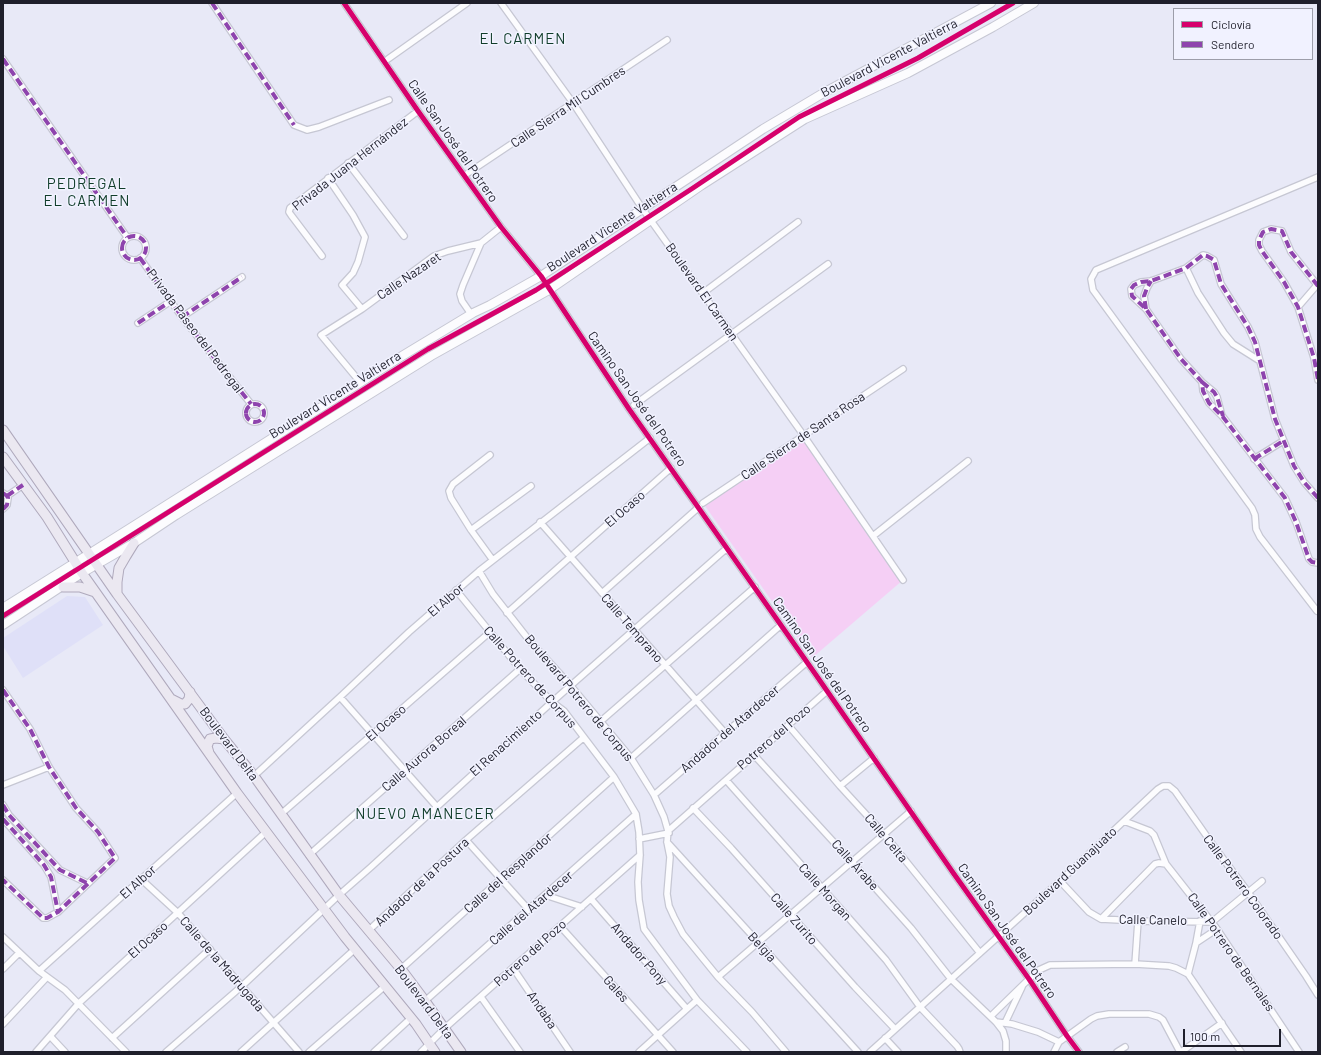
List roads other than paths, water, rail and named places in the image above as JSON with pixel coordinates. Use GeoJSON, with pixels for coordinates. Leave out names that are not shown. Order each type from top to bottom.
{"type":"FeatureCollection","features":[{"type":"Feature","properties":{"kind":"main road","name":"Boulevard Vicente Valtierra"},"geometry":{"type":"LineString","coordinates":[[3,608],[360,382],[471,314],[490,306],[541,276],[724,153],[802,105],[991,3]]}},
{"type":"Feature","properties":{"kind":"main road","name":"Boulevard Vicente Valtierra"},"geometry":{"type":"LineString","coordinates":[[3,626],[82,573],[134,543],[430,356],[549,290],[651,220],[805,119],[908,73],[1034,3]]}},
{"type":"Feature","properties":{"kind":"main road","name":"Boulevard Delta"},"geometry":{"type":"LineString","coordinates":[[3,430],[117,594],[224,739],[254,776],[309,855],[339,895],[426,1001],[461,1052]]}},
{"type":"Feature","properties":{"kind":"main road","name":"Boulevard Delta"},"geometry":{"type":"LineString","coordinates":[[3,457],[47,517],[75,563],[237,793],[324,909],[411,1018],[432,1048]]}},
{"type":"Feature","properties":{"kind":"main road"},"geometry":{"type":"LineString","coordinates":[[47,517],[58,510]]}},
{"type":"Feature","properties":{"kind":"main road"},"geometry":{"type":"LineString","coordinates":[[117,594],[117,575],[119,568],[134,543]]}},
{"type":"Feature","properties":{"kind":"main road"},"geometry":{"type":"LineString","coordinates":[[63,587],[80,587],[95,592]]}},
{"type":"Feature","properties":{"kind":"main road"},"geometry":{"type":"LineString","coordinates":[[170,698],[181,704],[185,704],[189,699],[190,692]]}},
{"type":"Feature","properties":{"kind":"main road"},"geometry":{"type":"LineString","coordinates":[[209,753],[207,746],[210,739],[224,739]]}},
{"type":"Feature","properties":{"kind":"street"},"geometry":{"type":"LineString","coordinates":[[212,3],[294,125],[307,130],[389,100]]}},
{"type":"Feature","properties":{"kind":"street","name":"Calle San José del Potrero"},"geometry":{"type":"LineString","coordinates":[[344,3],[418,111],[501,227],[541,276],[549,290]]}},
{"type":"Feature","properties":{"kind":"street"},"geometry":{"type":"LineString","coordinates":[[388,59],[468,3]]}},
{"type":"Feature","properties":{"kind":"street","name":"Boulevard El Carmen"},"geometry":{"type":"LineString","coordinates":[[501,3],[573,103],[642,208],[703,292],[903,580]]}},
{"type":"Feature","properties":{"kind":"street","name":"Calle Sierra Mil Cumbres"},"geometry":{"type":"LineString","coordinates":[[468,173],[668,40]]}},
{"type":"Feature","properties":{"kind":"street"},"geometry":{"type":"LineString","coordinates":[[3,59],[127,237]]}},
{"type":"Feature","properties":{"kind":"street","name":"Privada Juana Hernández"},"geometry":{"type":"LineString","coordinates":[[322,256],[291,215],[289,210],[328,178],[418,111]]}},
{"type":"Feature","properties":{"kind":"street"},"geometry":{"type":"LineString","coordinates":[[348,163],[404,236]]}},
{"type":"Feature","properties":{"kind":"street"},"geometry":{"type":"LineString","coordinates":[[328,178],[353,215],[365,237],[353,274],[342,285],[362,309]]}},
{"type":"Feature","properties":{"kind":"street"},"geometry":{"type":"LineString","coordinates":[[1318,178],[1096,270],[1091,279],[1093,290],[1252,508],[1255,515],[1256,529],[1260,537],[1318,611]]}},
{"type":"Feature","properties":{"kind":"street"},"geometry":{"type":"LineString","coordinates":[[703,292],[798,222]]}},
{"type":"Feature","properties":{"kind":"street","name":"Calle Nazaret"},"geometry":{"type":"LineString","coordinates":[[360,382],[321,335],[362,309],[434,256],[448,250],[482,243],[501,227]]}},
{"type":"Feature","properties":{"kind":"street"},"geometry":{"type":"LineString","coordinates":[[1298,307],[1318,285],[1291,252],[1282,231],[1271,229],[1263,232],[1259,240],[1262,252],[1284,282],[1298,307],[1316,359],[1318,380]]}},
{"type":"Feature","properties":{"kind":"street"},"geometry":{"type":"LineString","coordinates":[[132,235],[138,236],[142,239],[146,249],[140,258],[135,260],[130,259],[122,252],[121,246],[127,237],[132,235]]}},
{"type":"Feature","properties":{"kind":"street"},"geometry":{"type":"LineString","coordinates":[[471,314],[462,301],[460,294],[482,243]]}},
{"type":"Feature","properties":{"kind":"street"},"geometry":{"type":"LineString","coordinates":[[1223,417],[1214,392],[1202,382],[1181,359],[1146,309],[1135,300],[1131,293],[1131,289],[1137,283],[1152,281],[1186,268],[1202,256],[1207,256],[1214,260],[1221,284],[1248,327],[1255,342],[1274,419],[1283,441],[1294,466],[1304,482],[1318,498]]}},
{"type":"Feature","properties":{"kind":"street","name":"Privada Paseo del Pedregal"},"geometry":{"type":"LineString","coordinates":[[140,258],[182,317],[251,404]]}},
{"type":"Feature","properties":{"kind":"street"},"geometry":{"type":"LineString","coordinates":[[634,405],[828,264]]}},
{"type":"Feature","properties":{"kind":"street"},"geometry":{"type":"LineString","coordinates":[[1186,268],[1198,293],[1224,333],[1234,344],[1260,362]]}},
{"type":"Feature","properties":{"kind":"street"},"geometry":{"type":"LineString","coordinates":[[182,317],[242,277]]}},
{"type":"Feature","properties":{"kind":"street"},"geometry":{"type":"LineString","coordinates":[[1146,309],[1144,296],[1152,281]]}},
{"type":"Feature","properties":{"kind":"street","name":"Camino San José del Potrero"},"geometry":{"type":"LineString","coordinates":[[549,290],[671,468],[701,505],[727,548],[998,936],[1026,981],[1079,1052]]}},
{"type":"Feature","properties":{"kind":"street"},"geometry":{"type":"LineString","coordinates":[[138,323],[171,301]]}},
{"type":"Feature","properties":{"kind":"street","name":"Calle Sierra de Santa Rosa"},"geometry":{"type":"LineString","coordinates":[[701,505],[903,369]]}},
{"type":"Feature","properties":{"kind":"street"},"geometry":{"type":"LineString","coordinates":[[1202,382],[1203,391],[1209,403],[1223,417],[1285,498],[1296,522],[1309,559],[1312,562],[1318,563]]}},
{"type":"Feature","properties":{"kind":"street","name":"El Albor"},"geometry":{"type":"LineString","coordinates":[[254,776],[409,632],[479,570],[650,438]]}},
{"type":"Feature","properties":{"kind":"street"},"geometry":{"type":"LineString","coordinates":[[1254,459],[1283,441]]}},
{"type":"Feature","properties":{"kind":"street"},"geometry":{"type":"LineString","coordinates":[[490,455],[453,484],[449,491],[450,498],[492,559]]}},
{"type":"Feature","properties":{"kind":"street"},"geometry":{"type":"LineString","coordinates":[[873,536],[968,461]]}},
{"type":"Feature","properties":{"kind":"street","name":"El Ocaso"},"geometry":{"type":"LineString","coordinates":[[507,613],[671,468]]}},
{"type":"Feature","properties":{"kind":"street"},"geometry":{"type":"LineString","coordinates":[[3,509],[7,505],[5,494],[23,485]]}},
{"type":"Feature","properties":{"kind":"street"},"geometry":{"type":"LineString","coordinates":[[471,530],[531,486]]}},
{"type":"Feature","properties":{"kind":"street"},"geometry":{"type":"LineString","coordinates":[[602,593],[701,505]]}},
{"type":"Feature","properties":{"kind":"street","name":"Calle Temprano"},"geometry":{"type":"LineString","coordinates":[[540,522],[725,733]]}},
{"type":"Feature","properties":{"kind":"street","name":"El Renacimiento"},"geometry":{"type":"LineString","coordinates":[[166,1052],[242,986],[339,895],[555,700],[727,548]]}},
{"type":"Feature","properties":{"kind":"street","name":"Boulevard Potrero de Corpus"},"geometry":{"type":"LineString","coordinates":[[479,570],[493,594],[540,654],[569,688],[601,721],[631,758],[654,795],[664,817],[668,832],[667,842],[670,857],[667,894],[674,917],[683,934],[718,977],[752,1012],[786,1052]]}},
{"type":"Feature","properties":{"kind":"street"},"geometry":{"type":"LineString","coordinates":[[601,721],[755,587]]}},
{"type":"Feature","properties":{"kind":"street","name":"Calle Potrero de Corpus"},"geometry":{"type":"LineString","coordinates":[[456,590],[520,669],[555,700],[614,777],[636,814],[640,839],[638,882],[639,900],[644,929],[697,1000],[747,1052]]}},
{"type":"Feature","properties":{"kind":"street"},"geometry":{"type":"LineString","coordinates":[[631,758],[781,625]]}},
{"type":"Feature","properties":{"kind":"street","name":"El Ocaso"},"geometry":{"type":"LineString","coordinates":[[281,814],[490,632]]}},
{"type":"Feature","properties":{"kind":"street","name":"Andador del Atardecer"},"geometry":{"type":"LineString","coordinates":[[654,795],[807,662]]}},
{"type":"Feature","properties":{"kind":"street","name":"Calle Aurora Boreal"},"geometry":{"type":"LineString","coordinates":[[309,855],[520,669]]}},
{"type":"Feature","properties":{"kind":"street"},"geometry":{"type":"LineString","coordinates":[[3,690],[30,728],[49,767],[76,808],[98,832],[115,856],[114,860],[87,883],[58,912],[52,917],[48,918],[44,918],[3,880]]}},
{"type":"Feature","properties":{"kind":"street","name":"Potrero del Pozo"},"geometry":{"type":"LineString","coordinates":[[668,832],[693,808],[827,691]]}},
{"type":"Feature","properties":{"kind":"street"},"geometry":{"type":"LineString","coordinates":[[340,697],[437,807]]}},
{"type":"Feature","properties":{"kind":"street","name":"Calle Celta"},"geometry":{"type":"LineString","coordinates":[[788,725],[840,786],[884,834],[980,953]]}},
{"type":"Feature","properties":{"kind":"street","name":"Andador de la Postura"},"geometry":{"type":"LineString","coordinates":[[368,931],[466,840],[583,738]]}},
{"type":"Feature","properties":{"kind":"street","name":"Calle Árabe"},"geometry":{"type":"LineString","coordinates":[[754,755],[852,862],[910,928],[951,979],[991,1016],[1003,1031],[1006,1041],[1006,1052]]}},
{"type":"Feature","properties":{"kind":"street"},"geometry":{"type":"LineString","coordinates":[[840,786],[874,758]]}},
{"type":"Feature","properties":{"kind":"street"},"geometry":{"type":"LineString","coordinates":[[3,785],[49,767]]}},
{"type":"Feature","properties":{"kind":"street","name":"Calle del Resplandor"},"geometry":{"type":"LineString","coordinates":[[401,969],[614,777]]}},
{"type":"Feature","properties":{"kind":"street","name":"Calle Morgan"},"geometry":{"type":"LineString","coordinates":[[726,780],[886,960],[920,1007],[957,1046],[960,1052]]}},
{"type":"Feature","properties":{"kind":"street","name":"Boulevard Guanajuato"},"geometry":{"type":"LineString","coordinates":[[870,1052],[1163,786]]}},
{"type":"Feature","properties":{"kind":"street","name":"Calle Potrero Colorado"},"geometry":{"type":"LineString","coordinates":[[1163,786],[1169,786],[1175,791],[1248,892],[1306,976],[1318,996]]}},
{"type":"Feature","properties":{"kind":"street","name":"El Albor"},"geometry":{"type":"LineString","coordinates":[[39,971],[237,793]]}},
{"type":"Feature","properties":{"kind":"street"},"geometry":{"type":"LineString","coordinates":[[3,806],[9,815],[60,870],[87,883]]}},
{"type":"Feature","properties":{"kind":"street","name":"Calle Zurito"},"geometry":{"type":"LineString","coordinates":[[693,808],[895,1029]]}},
{"type":"Feature","properties":{"kind":"street"},"geometry":{"type":"LineString","coordinates":[[718,977],[911,811]]}},
{"type":"Feature","properties":{"kind":"street","name":"Calle del Atardecer"},"geometry":{"type":"LineString","coordinates":[[426,1001],[636,814]]}},
{"type":"Feature","properties":{"kind":"street"},"geometry":{"type":"LineString","coordinates":[[3,819],[44,865],[51,876],[58,912]]}},
{"type":"Feature","properties":{"kind":"street","name":"Calle Potrero de Bernales"},"geometry":{"type":"LineString","coordinates":[[1124,821],[1150,830],[1154,835],[1166,864],[1217,929],[1299,1052]]}},
{"type":"Feature","properties":{"kind":"street","name":"El Ocaso"},"geometry":{"type":"LineString","coordinates":[[36,1052],[79,1003],[266,832]]}},
{"type":"Feature","properties":{"kind":"street"},"geometry":{"type":"LineString","coordinates":[[640,839],[668,832]]}},
{"type":"Feature","properties":{"kind":"street"},"geometry":{"type":"LineString","coordinates":[[466,840],[529,910]]}},
{"type":"Feature","properties":{"kind":"street","name":"Belgia"},"geometry":{"type":"LineString","coordinates":[[667,842],[858,1052]]}},
{"type":"Feature","properties":{"kind":"street","name":"Potrero del Pozo"},"geometry":{"type":"LineString","coordinates":[[421,1052],[432,1048],[445,1028],[640,855]]}},
{"type":"Feature","properties":{"kind":"street","name":"Calle Canelo"},"geometry":{"type":"LineString","coordinates":[[1101,919],[1156,864],[1166,864]]}},
{"type":"Feature","properties":{"kind":"street"},"geometry":{"type":"LineString","coordinates":[[51,876],[60,870]]}},
{"type":"Feature","properties":{"kind":"street","name":"Calle de la Madrugada"},"geometry":{"type":"LineString","coordinates":[[142,880],[178,913],[300,1052]]}},
{"type":"Feature","properties":{"kind":"street","name":"Calle Canelo"},"geometry":{"type":"LineString","coordinates":[[1060,880],[1089,912],[1101,919],[1212,922]]}},
{"type":"Feature","properties":{"kind":"street"},"geometry":{"type":"LineString","coordinates":[[1212,922],[1262,881]]}},
{"type":"Feature","properties":{"kind":"street"},"geometry":{"type":"LineString","coordinates":[[545,895],[582,907]]}},
{"type":"Feature","properties":{"kind":"street","name":"Andador Pony"},"geometry":{"type":"LineString","coordinates":[[591,899],[687,1009]]}},
{"type":"Feature","properties":{"kind":"street"},"geometry":{"type":"LineString","coordinates":[[1135,964],[1138,921]]}},
{"type":"Feature","properties":{"kind":"street"},"geometry":{"type":"LineString","coordinates":[[1188,974],[1200,921]]}},
{"type":"Feature","properties":{"kind":"street","name":"Gales"},"geometry":{"type":"LineString","coordinates":[[560,926],[673,1052]]}},
{"type":"Feature","properties":{"kind":"street"},"geometry":{"type":"LineString","coordinates":[[1196,943],[1217,929]]}},
{"type":"Feature","properties":{"kind":"street"},"geometry":{"type":"LineString","coordinates":[[3,938],[39,971],[65,990],[126,1052]]}},
{"type":"Feature","properties":{"kind":"street"},"geometry":{"type":"LineString","coordinates":[[241,1052],[355,949]]}},
{"type":"Feature","properties":{"kind":"street"},"geometry":{"type":"LineString","coordinates":[[112,1038],[210,950]]}},
{"type":"Feature","properties":{"kind":"street"},"geometry":{"type":"LineString","coordinates":[[3,969],[19,953]]}},
{"type":"Feature","properties":{"kind":"street"},"geometry":{"type":"LineString","coordinates":[[991,1016],[1026,981],[1039,970],[1050,965],[1135,964],[1176,968],[1188,974],[1241,1052]]}},
{"type":"Feature","properties":{"kind":"street","name":"Andaba"},"geometry":{"type":"LineString","coordinates":[[513,968],[570,1052]]}},
{"type":"Feature","properties":{"kind":"street"},"geometry":{"type":"LineString","coordinates":[[3,1024],[47,977]]}},
{"type":"Feature","properties":{"kind":"street"},"geometry":{"type":"LineString","coordinates":[[1005,1023],[1026,981]]}},
{"type":"Feature","properties":{"kind":"street"},"geometry":{"type":"LineString","coordinates":[[309,1052],[385,986]]}},
{"type":"Feature","properties":{"kind":"street"},"geometry":{"type":"LineString","coordinates":[[480,997],[520,1052]]}},
{"type":"Feature","properties":{"kind":"street"},"geometry":{"type":"LineString","coordinates":[[639,1052],[697,1000]]}},
{"type":"Feature","properties":{"kind":"street"},"geometry":{"type":"LineString","coordinates":[[1054,1052],[1059,1042],[1067,1036],[1098,1016],[1109,1014],[1149,1014],[1159,1017],[1163,1020],[1180,1052],[1222,1023]]}},
{"type":"Feature","properties":{"kind":"street"},"geometry":{"type":"LineString","coordinates":[[374,1052],[411,1018]]}},
{"type":"Feature","properties":{"kind":"street"},"geometry":{"type":"LineString","coordinates":[[996,1022],[1012,1024],[1038,1032],[1059,1042]]}},
{"type":"Feature","properties":{"kind":"street"},"geometry":{"type":"LineString","coordinates":[[50,1036],[65,1052]]}},
{"type":"Feature","properties":{"kind":"street"},"geometry":{"type":"LineString","coordinates":[[885,1038],[898,1052]]}},
{"type":"Feature","properties":{"kind":"street"},"geometry":{"type":"LineString","coordinates":[[1118,1052],[1125,1047]]}},
{"type":"Feature","properties":{"kind":"district","name":"EL CARMEN"},"geometry":{"type":"Point","coordinates":[523,39]}},
{"type":"Feature","properties":{"kind":"district","name":"PEDREGAL EL CARMEN"},"geometry":{"type":"Point","coordinates":[87,192]}},
{"type":"Feature","properties":{"kind":"district","name":"NUEVO AMANECER"},"geometry":{"type":"Point","coordinates":[425,814]}}]}
